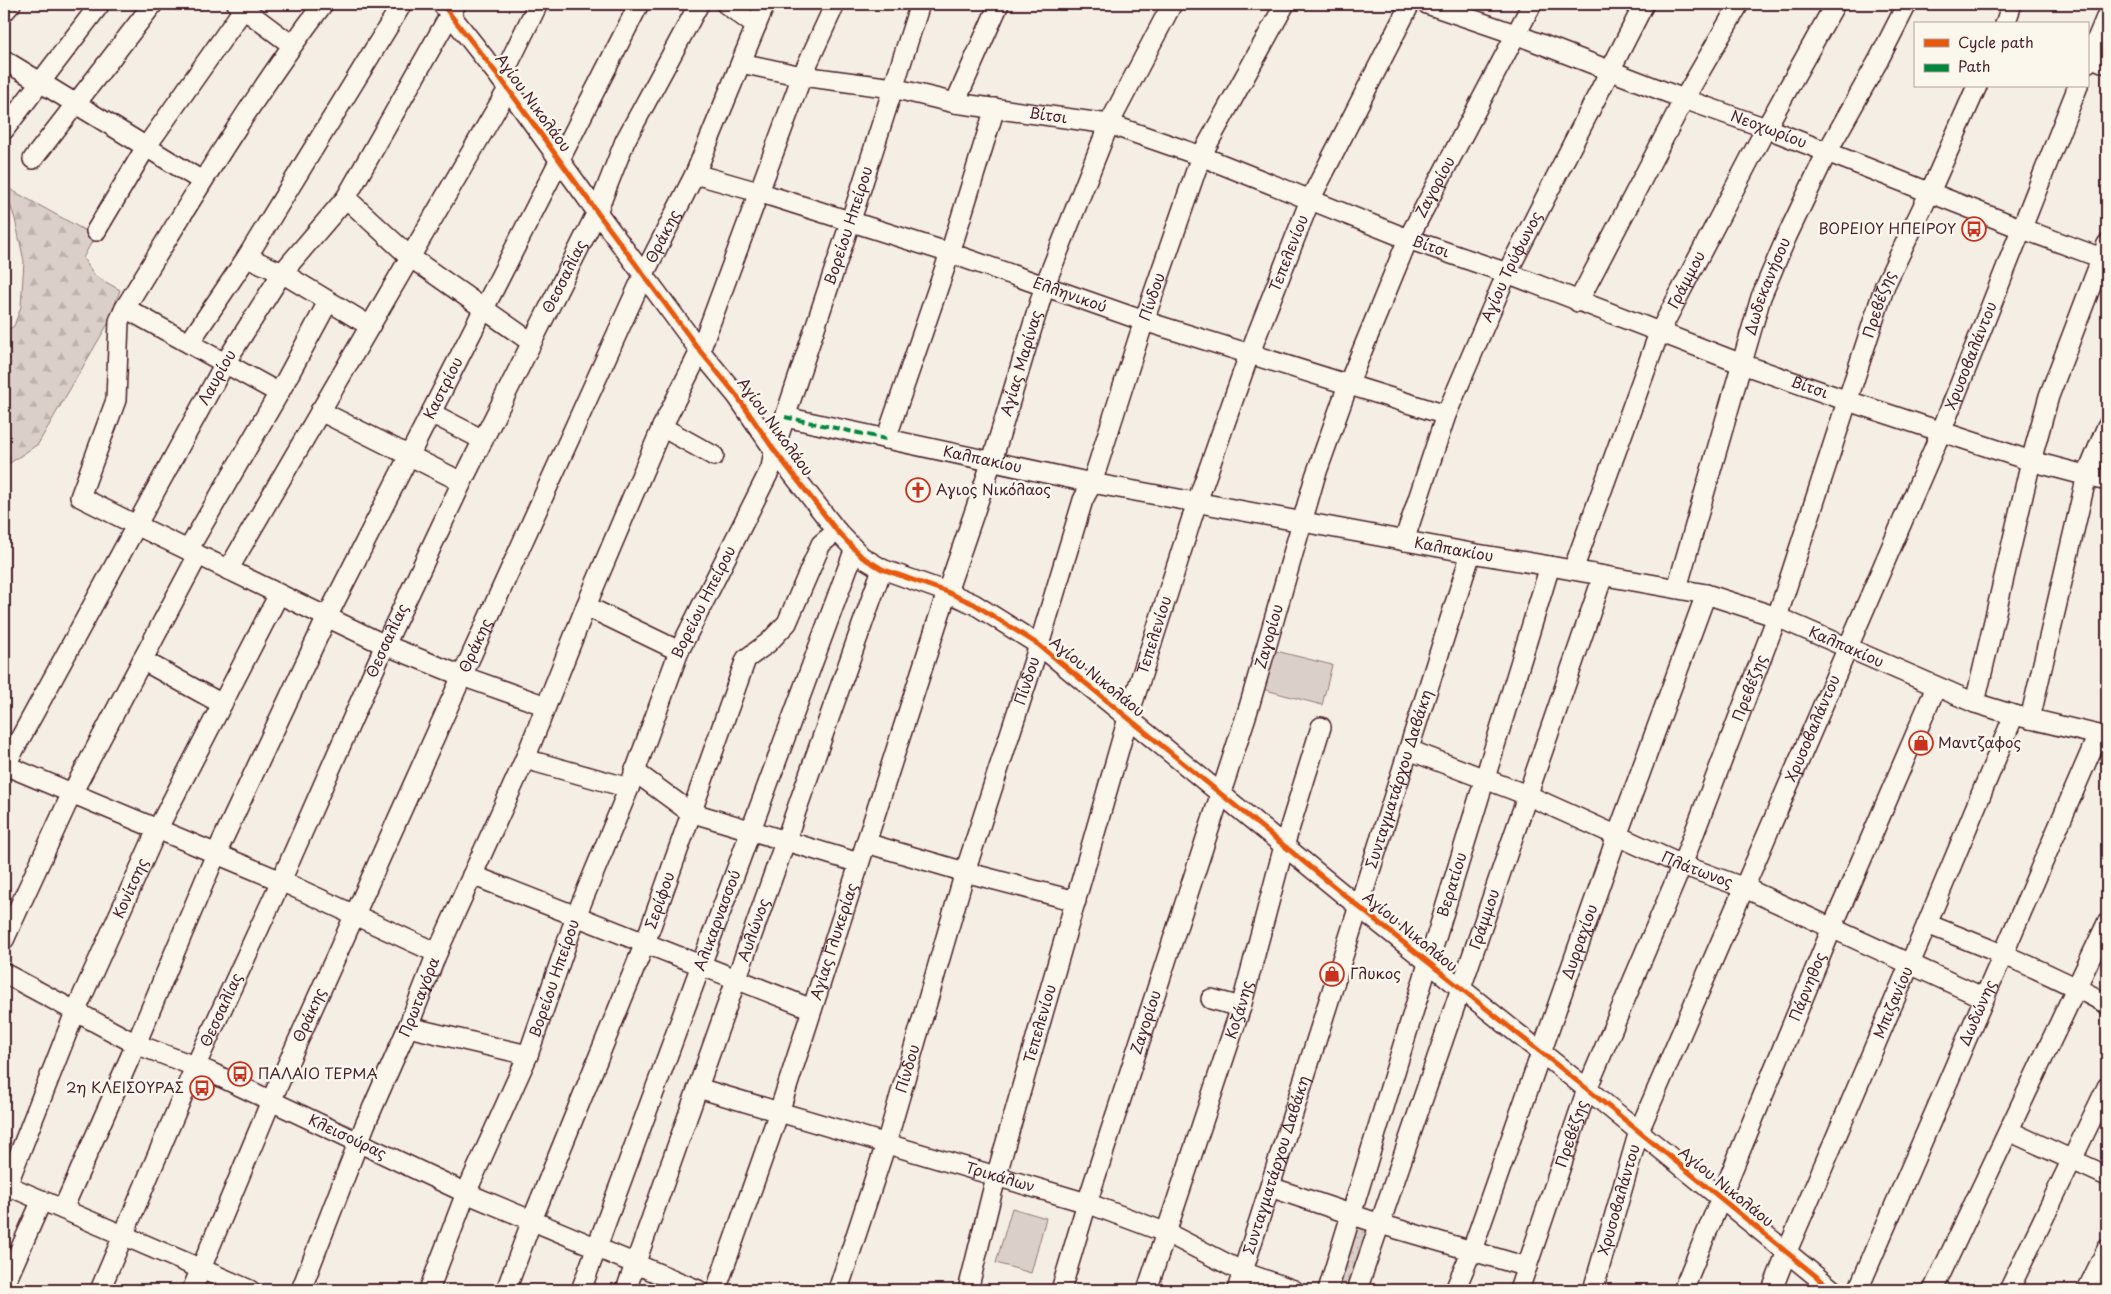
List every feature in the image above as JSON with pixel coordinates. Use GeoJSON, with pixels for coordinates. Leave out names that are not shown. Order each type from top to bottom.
{"type":"FeatureCollection","features":[{"type":"Feature","properties":{"kind":"street"},"geometry":{"type":"LineString","coordinates":[[4,12],[11,4]]}},
{"type":"Feature","properties":{"kind":"street"},"geometry":{"type":"LineString","coordinates":[[4,130],[100,4]]}},
{"type":"Feature","properties":{"kind":"street"},"geometry":{"type":"LineString","coordinates":[[33,159],[153,4]]}},
{"type":"Feature","properties":{"kind":"street"},"geometry":{"type":"LineString","coordinates":[[323,4],[292,45],[202,181],[125,308],[119,321],[116,400],[80,497],[385,645],[462,676],[546,706]]}},
{"type":"Feature","properties":{"kind":"street"},"geometry":{"type":"LineString","coordinates":[[189,343],[247,258],[402,4]]}},
{"type":"Feature","properties":{"kind":"street"},"geometry":{"type":"LineString","coordinates":[[228,570],[410,257],[504,84],[538,4]]}},
{"type":"Feature","properties":{"kind":"street","name":"Καστρίου"},"geometry":{"type":"LineString","coordinates":[[63,1209],[136,1044],[216,854],[327,617],[639,4]]}},
{"type":"Feature","properties":{"kind":"street","name":"Θεσσαλίας"},"geometry":{"type":"LineString","coordinates":[[100,1290],[195,1067],[281,881],[385,645],[462,482],[597,212],[625,141],[698,4]]}},
{"type":"Feature","properties":{"kind":"street"},"geometry":{"type":"LineString","coordinates":[[726,4],[756,26]]}},
{"type":"Feature","properties":{"kind":"street","name":"Θράκης"},"geometry":{"type":"LineString","coordinates":[[192,1290],[271,1101],[356,916],[462,676],[644,274],[695,174],[765,4]]}},
{"type":"Feature","properties":{"kind":"street","name":"Πρωταγόρα"},"geometry":{"type":"LineString","coordinates":[[301,1290],[358,1141],[408,1027],[437,953],[525,759],[586,606],[662,427],[700,351],[802,76],[835,4]]}},
{"type":"Feature","properties":{"kind":"street","name":"Βορείου Ηπείρου"},"geometry":{"type":"LineString","coordinates":[[429,1290],[466,1193],[528,1055],[576,916],[631,780],[679,651],[771,468],[774,450],[850,223],[920,4]]}},
{"type":"Feature","properties":{"kind":"street"},"geometry":{"type":"LineString","coordinates":[[955,102],[999,4]]}},
{"type":"Feature","properties":{"kind":"street","name":"Αγίας Μαρίνας"},"geometry":{"type":"LineString","coordinates":[[948,592],[992,461],[1045,285],[1109,124],[1172,4]]}},
{"type":"Feature","properties":{"kind":"street","name":"Πίνδου"},"geometry":{"type":"LineString","coordinates":[[838,1290],[886,1144],[965,872],[1039,645],[1083,500],[1092,483],[1144,321],[1201,156],[1285,4]]}},
{"type":"Feature","properties":{"kind":"street","name":"Τεπελενίου"},"geometry":{"type":"LineString","coordinates":[[968,1290],[996,1176],[1128,718],[1197,502],[1249,355],[1310,200],[1410,4]]}},
{"type":"Feature","properties":{"kind":"street","name":"Νεοχωρίου"},"geometry":{"type":"LineString","coordinates":[[1427,4],[1515,34],[1609,71],[1766,128],[2020,228],[2105,254]]}},
{"type":"Feature","properties":{"kind":"street","name":"Ζαγορίου"},"geometry":{"type":"LineString","coordinates":[[1061,1290],[1087,1203],[1250,708],[1315,477],[1348,385],[1408,239],[1532,4]]}},
{"type":"Feature","properties":{"kind":"street","name":"Αγίου Τρύφωνος"},"geometry":{"type":"LineString","coordinates":[[1404,541],[1446,415],[1508,273],[1644,4]]}},
{"type":"Feature","properties":{"kind":"street"},"geometry":{"type":"LineString","coordinates":[[1578,302],[1684,99],[1739,4]]}},
{"type":"Feature","properties":{"kind":"street","name":"Γράμμου"},"geometry":{"type":"LineString","coordinates":[[1573,570],[1660,333],[1766,128],[1835,4]]}},
{"type":"Feature","properties":{"kind":"street","name":"Δωδεκανήσου"},"geometry":{"type":"LineString","coordinates":[[1676,588],[1767,282],[1786,236],[1827,152],[1878,61],[1906,4]]}},
{"type":"Feature","properties":{"kind":"street"},"geometry":{"type":"LineString","coordinates":[[96,231],[146,147],[242,5],[292,45]]}},
{"type":"Feature","properties":{"kind":"street","name":"Αγίου Νικολάου"},"geometry":{"type":"LineString","coordinates":[[450,7],[597,212],[700,351],[736,396],[774,450],[854,551],[862,558],[882,569],[948,592],[993,615],[1039,645],[1359,908],[1540,1051],[1833,1290]]}},
{"type":"Feature","properties":{"kind":"street","name":"Λαυρίου"},"geometry":{"type":"LineString","coordinates":[[4,766],[225,363],[282,273],[346,198],[450,7]]}},
{"type":"Feature","properties":{"kind":"street"},"geometry":{"type":"LineString","coordinates":[[2107,15],[2088,59],[2107,64]]}},
{"type":"Feature","properties":{"kind":"street"},"geometry":{"type":"LineString","coordinates":[[4,60],[202,181]]}},
{"type":"Feature","properties":{"kind":"street","name":"Βίτσι"},"geometry":{"type":"LineString","coordinates":[[741,63],[802,76],[893,88],[955,102],[1109,124],[1201,156],[1408,239],[1508,273],[1578,302],[1848,402],[2031,461],[2107,481]]}},
{"type":"Feature","properties":{"kind":"street","name":"Πρεβέζης"},"geometry":{"type":"LineString","coordinates":[[1519,1290],[1587,1089],[1682,865],[1777,617],[1885,285],[1930,192],[1976,88]]}},
{"type":"Feature","properties":{"kind":"street","name":"Χρυσοβαλάντου"},"geometry":{"type":"LineString","coordinates":[[1593,1290],[1639,1131],[1941,432],[2020,228],[2077,88]]}},
{"type":"Feature","properties":{"kind":"street"},"geometry":{"type":"LineString","coordinates":[[886,439],[950,253],[995,108]]}},
{"type":"Feature","properties":{"kind":"street","name":"Ελληνικού"},"geometry":{"type":"LineString","coordinates":[[695,174],[950,253],[1144,321],[1249,355],[1446,415]]}},
{"type":"Feature","properties":{"kind":"street"},"geometry":{"type":"LineString","coordinates":[[346,198],[410,257],[531,342]]}},
{"type":"Feature","properties":{"kind":"street"},"geometry":{"type":"LineString","coordinates":[[1975,702],[2031,461],[2049,396],[2105,254]]}},
{"type":"Feature","properties":{"kind":"street"},"geometry":{"type":"LineString","coordinates":[[247,258],[282,273],[370,326]]}},
{"type":"Feature","properties":{"kind":"street"},"geometry":{"type":"LineString","coordinates":[[4,940],[71,795],[142,660],[193,553],[328,302]]}},
{"type":"Feature","properties":{"kind":"street"},"geometry":{"type":"LineString","coordinates":[[125,308],[279,393]]}},
{"type":"Feature","properties":{"kind":"street"},"geometry":{"type":"LineString","coordinates":[[320,411],[462,482]]}},
{"type":"Feature","properties":{"kind":"street"},"geometry":{"type":"LineString","coordinates":[[431,413],[483,440]]}},
{"type":"Feature","properties":{"kind":"street","name":"Καλπακίου"},"geometry":{"type":"LineString","coordinates":[[785,417],[1092,483],[1471,554],[1706,594],[1777,617],[1936,687],[1975,702],[2022,717],[2102,736]]}},
{"type":"Feature","properties":{"kind":"street","name":"Μπιζανίου"},"geometry":{"type":"LineString","coordinates":[[1772,1290],[1786,1252],[1910,962],[2022,717],[2087,475],[2107,426]]}},
{"type":"Feature","properties":{"kind":"street"},"geometry":{"type":"LineString","coordinates":[[662,427],[714,456]]}},
{"type":"Feature","properties":{"kind":"street","name":"Σερίφου"},"geometry":{"type":"LineString","coordinates":[[506,1290],[532,1220],[645,943],[746,659],[768,643],[786,623],[821,544],[837,531]]}},
{"type":"Feature","properties":{"kind":"street","name":"Αλικαρνασσού"},"geometry":{"type":"LineString","coordinates":[[581,1290],[854,551]]}},
{"type":"Feature","properties":{"kind":"street","name":"Συνταγματάρχου Δαβάκη"},"geometry":{"type":"LineString","coordinates":[[1237,1290],[1471,554]]}},
{"type":"Feature","properties":{"kind":"street","name":"Βερατίου"},"geometry":{"type":"LineString","coordinates":[[1328,1290],[1550,566]]}},
{"type":"Feature","properties":{"kind":"street","name":"Αυλώνος"},"geometry":{"type":"LineString","coordinates":[[626,1290],[882,569]]}},
{"type":"Feature","properties":{"kind":"street","name":"Γράμμου"},"geometry":{"type":"LineString","coordinates":[[1357,1290],[1603,576]]}},
{"type":"Feature","properties":{"kind":"street","name":"Αγίας Γλυκερίας"},"geometry":{"type":"LineString","coordinates":[[716,1290],[779,1112],[948,592]]}},
{"type":"Feature","properties":{"kind":"street","name":"Κονίτσης"},"geometry":{"type":"LineString","coordinates":[[5,1187],[76,1010],[157,830],[279,594]]}},
{"type":"Feature","properties":{"kind":"street","name":"Δυρραχίου"},"geometry":{"type":"LineString","coordinates":[[1455,1290],[1472,1250],[1540,1051],[1706,594]]}},
{"type":"Feature","properties":{"kind":"street"},"geometry":{"type":"LineString","coordinates":[[586,606],[679,651]]}},
{"type":"Feature","properties":{"kind":"street"},"geometry":{"type":"LineString","coordinates":[[142,660],[222,704]]}},
{"type":"Feature","properties":{"kind":"street","name":"Πάρνηθος"},"geometry":{"type":"LineString","coordinates":[[1684,1290],[1832,928],[1936,687]]}},
{"type":"Feature","properties":{"kind":"street","name":"Κοζάνης"},"geometry":{"type":"LineString","coordinates":[[1147,1290],[1241,1007],[1284,846],[1321,726]]}},
{"type":"Feature","properties":{"kind":"street","name":"Δωδώνης"},"geometry":{"type":"LineString","coordinates":[[1858,1290],[2003,954],[2102,736]]}},
{"type":"Feature","properties":{"kind":"street","name":"Πλάτωνος"},"geometry":{"type":"LineString","coordinates":[[1408,750],[1527,795],[1682,865],[1745,888],[1910,962],[1984,998]]}},
{"type":"Feature","properties":{"kind":"street"},"geometry":{"type":"LineString","coordinates":[[525,759],[631,780],[690,812],[859,863]]}},
{"type":"Feature","properties":{"kind":"street"},"geometry":{"type":"LineString","coordinates":[[4,766],[281,881],[437,953]]}},
{"type":"Feature","properties":{"kind":"street"},"geometry":{"type":"LineString","coordinates":[[866,843],[965,872],[1076,901]]}},
{"type":"Feature","properties":{"kind":"street"},"geometry":{"type":"LineString","coordinates":[[472,874],[812,1009]]}},
{"type":"Feature","properties":{"kind":"street"},"geometry":{"type":"LineString","coordinates":[[1933,1290],[2107,923]]}},
{"type":"Feature","properties":{"kind":"street"},"geometry":{"type":"LineString","coordinates":[[1927,924],[2003,954],[2076,987],[2107,1004]]}},
{"type":"Feature","properties":{"kind":"street","name":"Κλεισούρας"},"geometry":{"type":"LineString","coordinates":[[4,973],[76,1010],[136,1044],[195,1067],[271,1101],[466,1193],[698,1290]]}},
{"type":"Feature","properties":{"kind":"street"},"geometry":{"type":"LineString","coordinates":[[1211,999],[1241,1007]]}},
{"type":"Feature","properties":{"kind":"street"},"geometry":{"type":"LineString","coordinates":[[408,1027],[528,1055]]}},
{"type":"Feature","properties":{"kind":"street"},"geometry":{"type":"LineString","coordinates":[[2009,1290],[2107,1087]]}},
{"type":"Feature","properties":{"kind":"street","name":"Τρικάλων"},"geometry":{"type":"LineString","coordinates":[[698,1088],[1087,1203],[1167,1233],[1243,1272],[1294,1290]]}},
{"type":"Feature","properties":{"kind":"street"},"geometry":{"type":"LineString","coordinates":[[2009,1131],[2107,1176]]}},
{"type":"Feature","properties":{"kind":"street"},"geometry":{"type":"LineString","coordinates":[[5,1187],[42,1200],[250,1290]]}},
{"type":"Feature","properties":{"kind":"street"},"geometry":{"type":"LineString","coordinates":[[1270,1187],[1380,1224],[1527,1267]]}},
{"type":"Feature","properties":{"kind":"street"},"geometry":{"type":"LineString","coordinates":[[4,1286],[42,1200]]}},
{"type":"Feature","properties":{"kind":"street"},"geometry":{"type":"LineString","coordinates":[[2087,1290],[2107,1249]]}},
{"type":"Feature","properties":{"kind":"green space"},"geometry":{"type":"Polygon","coordinates":[[[4,186],[95,236],[83,258],[95,276],[120,290],[109,322],[38,444],[4,467],[4,332],[14,326],[21,307],[24,261],[15,219],[4,186]]]}},
{"type":"Feature","properties":{"kind":"green space"},"geometry":{"type":"Polygon","coordinates":[[[1272,650],[1332,665],[1322,705],[1262,689],[1272,650]]]}},
{"type":"Feature","properties":{"kind":"green space"},"geometry":{"type":"Polygon","coordinates":[[[1012,1208],[1046,1218],[1031,1273],[996,1263],[1012,1208]]]}},
{"type":"Feature","properties":{"kind":"green space"},"geometry":{"type":"Polygon","coordinates":[[[1354,1223],[1370,1228],[1350,1290],[1332,1290],[1354,1223]]]}},
{"type":"Feature","properties":{"kind":"marked path"},"geometry":{"type":"LineString","coordinates":[[785,417],[886,439]]}},
{"type":"Feature","properties":{"kind":"cycle path"},"geometry":{"type":"LineString","coordinates":[[442,4],[501,79],[700,351],[737,396],[774,450],[837,531],[862,557],[882,569],[947,592],[974,604],[1039,645],[1359,907],[1587,1089],[1833,1290]]}},
{"type":"Feature","properties":{"kind":"place","name":"ΒΟΡΕΙΟΥ ΗΠΕΙΡΟΥ"},"geometry":{"type":"Point","coordinates":[1974,229]}},
{"type":"Feature","properties":{"kind":"place","name":"Αγιος Νικόλαος"},"geometry":{"type":"Point","coordinates":[918,490]}},
{"type":"Feature","properties":{"kind":"place","name":"Μαντζαφος"},"geometry":{"type":"Point","coordinates":[1921,743]}},
{"type":"Feature","properties":{"kind":"place","name":"Γλυκος"},"geometry":{"type":"Point","coordinates":[1332,974]}},
{"type":"Feature","properties":{"kind":"place","name":"ΠΑΛΑΙΟ ΤΕΡΜΑ"},"geometry":{"type":"Point","coordinates":[240,1074]}},
{"type":"Feature","properties":{"kind":"place","name":"2η ΚΛΕΙΣΟΥΡΑΣ"},"geometry":{"type":"Point","coordinates":[202,1088]}}]}
